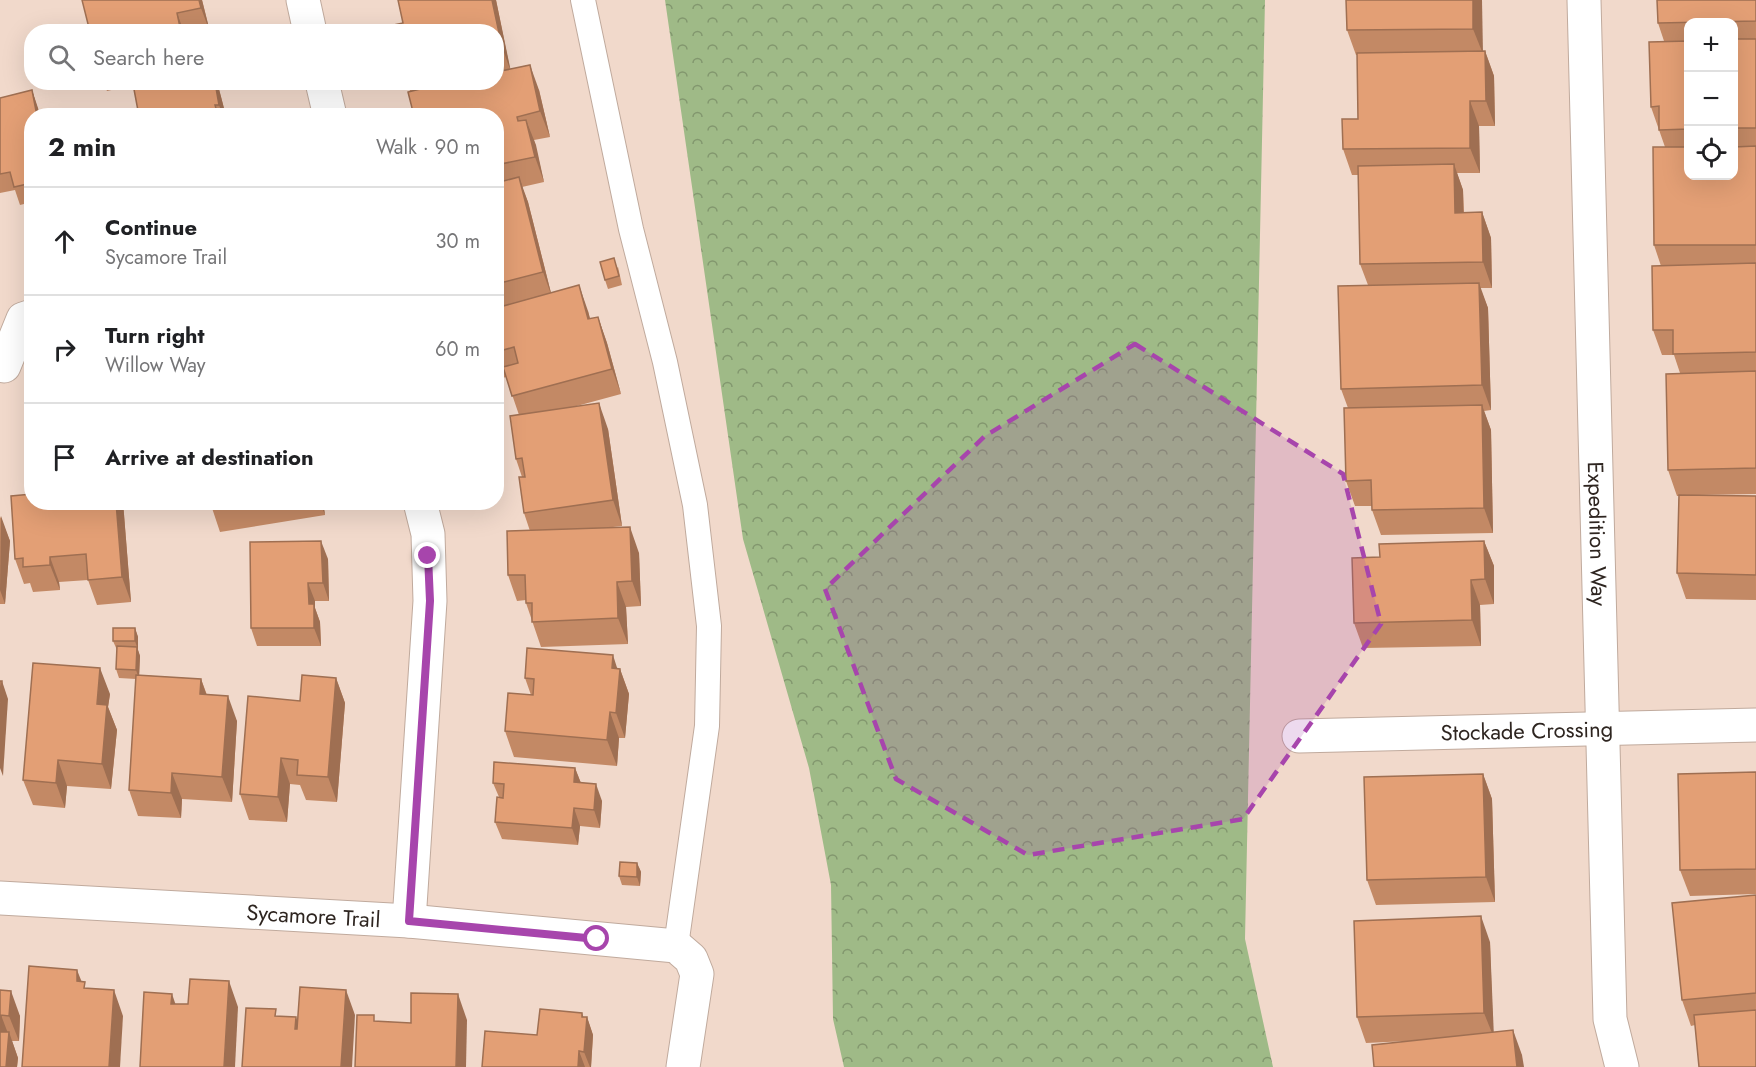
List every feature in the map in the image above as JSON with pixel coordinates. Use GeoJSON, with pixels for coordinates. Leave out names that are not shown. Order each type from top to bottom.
{"type":"FeatureCollection","features":[{"type":"Feature","properties":{"kind":"street"},"geometry":{"type":"LineString","coordinates":[[303,0],[308,24]]}},
{"type":"Feature","properties":{"kind":"street","name":"Expedition Way"},"geometry":{"type":"LineString","coordinates":[[1584,0],[1610,1019],[1622,1067]]}},
{"type":"Feature","properties":{"kind":"street"},"geometry":{"type":"LineString","coordinates":[[324,90],[328,108]]}},
{"type":"Feature","properties":{"kind":"street"},"geometry":{"type":"LineString","coordinates":[[4,366],[24,319]]}},
{"type":"Feature","properties":{"kind":"street"},"geometry":{"type":"LineString","coordinates":[[409,921],[430,601],[428,534],[422,510]]}},
{"type":"Feature","properties":{"kind":"street","name":"Stockade Crossing"},"geometry":{"type":"LineString","coordinates":[[1299,736],[1756,725]]}},
{"type":"Feature","properties":{"kind":"street","name":"Sycamore Trail"},"geometry":{"type":"LineString","coordinates":[[0,898],[409,921],[676,946]]}},
{"type":"Feature","properties":{"kind":"street"},"geometry":{"type":"LineString","coordinates":[[676,946],[691,959],[697,974],[683,1067]]}},
{"type":"Feature","properties":{"kind":"lane"},"geometry":{"type":"LineString","coordinates":[[583,0],[631,230],[665,362],[694,505],[709,626],[710,678],[707,726],[676,946]]}},
{"type":"Feature","properties":{"kind":"highlighted area"},"geometry":{"type":"Polygon","coordinates":[[[1135,344],[1343,474],[1381,624],[1243,819],[1028,855],[896,779],[825,589],[985,436],[1135,344]]]}},
{"type":"Feature","properties":{"kind":"green space"},"geometry":{"type":"Polygon","coordinates":[[[665,0],[1265,0],[1245,939],[1273,1067],[844,1067],[833,1019],[831,885],[809,768],[743,539],[665,0]]]}},
{"type":"Feature","properties":{"kind":"building"},"geometry":{"type":"Polygon","coordinates":[[[82,0],[199,0],[201,8],[177,13],[179,24],[88,24],[82,0]]]}},
{"type":"Feature","properties":{"kind":"building"},"geometry":{"type":"Polygon","coordinates":[[[398,0],[492,0],[497,24],[398,24],[403,23],[398,0]]]}},
{"type":"Feature","properties":{"kind":"building"},"geometry":{"type":"Polygon","coordinates":[[[1346,0],[1473,0],[1473,29],[1347,30],[1346,0]]]}},
{"type":"Feature","properties":{"kind":"building"},"geometry":{"type":"Polygon","coordinates":[[[1657,0],[1756,0],[1756,21],[1738,21],[1738,18],[1684,18],[1684,22],[1658,23],[1657,0]]]}},
{"type":"Feature","properties":{"kind":"building"},"geometry":{"type":"Polygon","coordinates":[[[1738,39],[1756,39],[1756,128],[1738,128],[1738,39]]]}},
{"type":"Feature","properties":{"kind":"building"},"geometry":{"type":"Polygon","coordinates":[[[1684,41],[1684,129],[1659,130],[1659,106],[1651,107],[1649,42],[1684,41]]]}},
{"type":"Feature","properties":{"kind":"building"},"geometry":{"type":"Polygon","coordinates":[[[1485,51],[1486,101],[1470,101],[1470,148],[1343,149],[1342,119],[1358,119],[1357,53],[1485,51]]]}},
{"type":"Feature","properties":{"kind":"building"},"geometry":{"type":"Polygon","coordinates":[[[530,65],[540,111],[517,117],[518,121],[526,120],[535,157],[504,163],[504,108],[412,108],[408,92],[416,90],[504,90],[504,70],[530,65]]]}},
{"type":"Feature","properties":{"kind":"building"},"geometry":{"type":"Polygon","coordinates":[[[32,90],[35,108],[24,108],[24,185],[14,187],[10,172],[0,174],[0,98],[32,90]]]}},
{"type":"Feature","properties":{"kind":"building"},"geometry":{"type":"Polygon","coordinates":[[[134,90],[216,90],[219,105],[215,105],[216,108],[138,108],[134,90]]]}},
{"type":"Feature","properties":{"kind":"building"},"geometry":{"type":"Polygon","coordinates":[[[1756,146],[1756,245],[1654,245],[1653,147],[1684,147],[1684,180],[1738,180],[1738,147],[1756,146]]]}},
{"type":"Feature","properties":{"kind":"building"},"geometry":{"type":"Polygon","coordinates":[[[1454,164],[1455,213],[1482,212],[1483,262],[1360,264],[1358,166],[1454,164]]]}},
{"type":"Feature","properties":{"kind":"building"},"geometry":{"type":"Polygon","coordinates":[[[519,177],[543,272],[504,282],[504,181],[519,177]]]}},
{"type":"Feature","properties":{"kind":"building"},"geometry":{"type":"Polygon","coordinates":[[[614,258],[619,276],[605,280],[600,262],[614,258]]]}},
{"type":"Feature","properties":{"kind":"building"},"geometry":{"type":"Polygon","coordinates":[[[1756,263],[1756,352],[1673,354],[1673,330],[1653,330],[1652,266],[1756,263]]]}},
{"type":"Feature","properties":{"kind":"building"},"geometry":{"type":"Polygon","coordinates":[[[1479,283],[1482,385],[1341,389],[1338,286],[1479,283]]]}},
{"type":"Feature","properties":{"kind":"building"},"geometry":{"type":"Polygon","coordinates":[[[579,285],[588,319],[598,317],[612,369],[512,396],[504,367],[518,363],[514,347],[504,350],[504,306],[579,285]]]}},
{"type":"Feature","properties":{"kind":"building"},"geometry":{"type":"Polygon","coordinates":[[[1756,371],[1756,468],[1668,470],[1666,374],[1756,371]]]}},
{"type":"Feature","properties":{"kind":"building"},"geometry":{"type":"Polygon","coordinates":[[[599,403],[613,500],[524,513],[519,477],[525,477],[522,458],[516,459],[510,416],[599,403]]]}},
{"type":"Feature","properties":{"kind":"building"},"geometry":{"type":"Polygon","coordinates":[[[1482,405],[1484,508],[1372,510],[1371,480],[1346,481],[1344,408],[1482,405]]]}},
{"type":"Feature","properties":{"kind":"building"},"geometry":{"type":"Polygon","coordinates":[[[24,495],[24,510],[117,510],[122,577],[88,580],[86,554],[50,557],[50,565],[23,567],[23,558],[15,559],[11,496],[24,495]]]}},
{"type":"Feature","properties":{"kind":"building"},"geometry":{"type":"Polygon","coordinates":[[[1679,495],[1756,496],[1756,575],[1677,573],[1679,495]]]}},
{"type":"Feature","properties":{"kind":"building"},"geometry":{"type":"Polygon","coordinates":[[[630,527],[632,581],[617,582],[618,618],[532,622],[532,603],[526,603],[525,575],[508,575],[507,531],[630,527]]]}},
{"type":"Feature","properties":{"kind":"building"},"geometry":{"type":"Polygon","coordinates":[[[321,541],[323,583],[308,583],[309,604],[314,604],[314,628],[251,628],[250,542],[321,541]]]}},
{"type":"Feature","properties":{"kind":"building"},"geometry":{"type":"Polygon","coordinates":[[[1484,541],[1485,579],[1471,580],[1472,620],[1354,623],[1352,558],[1380,557],[1379,544],[1484,541]]]}},
{"type":"Feature","properties":{"kind":"building"},"geometry":{"type":"Polygon","coordinates":[[[113,628],[135,628],[135,641],[113,641],[113,628]]]}},
{"type":"Feature","properties":{"kind":"building"},"geometry":{"type":"Polygon","coordinates":[[[117,646],[137,647],[136,670],[116,669],[117,646]]]}},
{"type":"Feature","properties":{"kind":"building"},"geometry":{"type":"Polygon","coordinates":[[[527,648],[613,655],[612,668],[620,669],[616,713],[610,712],[607,740],[505,731],[508,693],[533,695],[534,679],[525,678],[527,648]]]}},
{"type":"Feature","properties":{"kind":"building"},"geometry":{"type":"Polygon","coordinates":[[[33,663],[100,668],[97,704],[107,705],[102,764],[58,760],[56,783],[23,780],[33,663]]]}},
{"type":"Feature","properties":{"kind":"building"},"geometry":{"type":"Polygon","coordinates":[[[136,675],[201,679],[200,694],[228,696],[222,777],[172,773],[171,793],[129,790],[136,675]]]}},
{"type":"Feature","properties":{"kind":"building"},"geometry":{"type":"Polygon","coordinates":[[[302,675],[336,678],[328,777],[297,775],[298,760],[281,758],[278,797],[240,794],[248,696],[300,701],[302,675]]]}},
{"type":"Feature","properties":{"kind":"building"},"geometry":{"type":"Polygon","coordinates":[[[0,681],[2,681],[0,704],[0,681]]]}},
{"type":"Feature","properties":{"kind":"building"},"geometry":{"type":"Polygon","coordinates":[[[494,762],[575,768],[574,782],[596,784],[594,810],[574,808],[572,828],[495,822],[497,797],[503,798],[504,784],[493,783],[494,762]]]}},
{"type":"Feature","properties":{"kind":"building"},"geometry":{"type":"Polygon","coordinates":[[[1756,772],[1756,869],[1680,870],[1678,774],[1756,772]]]}},
{"type":"Feature","properties":{"kind":"building"},"geometry":{"type":"Polygon","coordinates":[[[1483,774],[1486,877],[1367,880],[1364,777],[1483,774]]]}},
{"type":"Feature","properties":{"kind":"building"},"geometry":{"type":"Polygon","coordinates":[[[620,862],[637,863],[637,877],[619,876],[620,862]]]}},
{"type":"Feature","properties":{"kind":"building"},"geometry":{"type":"Polygon","coordinates":[[[1756,895],[1756,993],[1682,1000],[1672,903],[1756,895]]]}},
{"type":"Feature","properties":{"kind":"building"},"geometry":{"type":"Polygon","coordinates":[[[1481,916],[1484,1013],[1357,1017],[1354,921],[1481,916]]]}},
{"type":"Feature","properties":{"kind":"building"},"geometry":{"type":"Polygon","coordinates":[[[29,966],[77,970],[77,981],[85,982],[84,988],[114,990],[109,1067],[22,1067],[29,966]]]}},
{"type":"Feature","properties":{"kind":"building"},"geometry":{"type":"Polygon","coordinates":[[[190,979],[229,981],[224,1067],[140,1067],[144,992],[172,994],[171,1004],[188,1004],[190,979]]]}},
{"type":"Feature","properties":{"kind":"building"},"geometry":{"type":"Polygon","coordinates":[[[300,987],[346,990],[341,1067],[242,1067],[246,1008],[276,1009],[275,1016],[296,1017],[295,1029],[297,1029],[300,987]]]}},
{"type":"Feature","properties":{"kind":"building"},"geometry":{"type":"Polygon","coordinates":[[[0,990],[11,991],[9,1016],[1,1015],[0,1032],[0,990]]]}},
{"type":"Feature","properties":{"kind":"building"},"geometry":{"type":"Polygon","coordinates":[[[411,993],[458,994],[456,1067],[355,1067],[357,1015],[374,1015],[374,1021],[411,1023],[411,993]]]}},
{"type":"Feature","properties":{"kind":"building"},"geometry":{"type":"Polygon","coordinates":[[[540,1009],[582,1013],[582,1017],[587,1017],[584,1052],[579,1051],[578,1067],[482,1067],[485,1031],[537,1035],[540,1009]]]}},
{"type":"Feature","properties":{"kind":"building"},"geometry":{"type":"Polygon","coordinates":[[[1756,1010],[1756,1067],[1699,1067],[1694,1015],[1756,1010]]]}},
{"type":"Feature","properties":{"kind":"building"},"geometry":{"type":"Polygon","coordinates":[[[1513,1030],[1517,1067],[1374,1067],[1372,1045],[1513,1030]]]}},
{"type":"Feature","properties":{"kind":"building"},"geometry":{"type":"Polygon","coordinates":[[[0,1032],[9,1032],[6,1067],[0,1067],[0,1032]]]}},
{"type":"Feature","properties":{"kind":"route"},"geometry":{"type":"LineString","coordinates":[[428,556],[430,601],[409,921],[597,939]]}}]}
